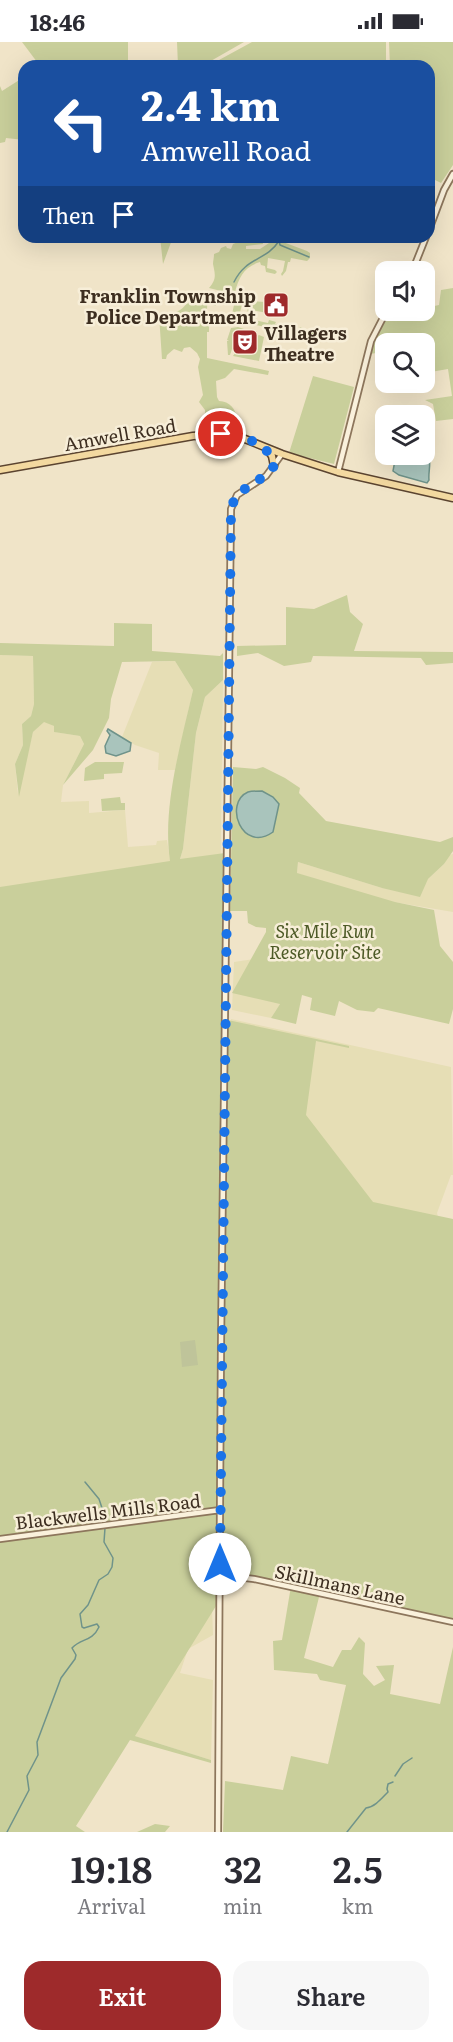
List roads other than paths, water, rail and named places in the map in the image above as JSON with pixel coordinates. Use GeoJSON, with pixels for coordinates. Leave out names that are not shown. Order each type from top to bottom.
{"type":"FeatureCollection","features":[{"type":"Feature","properties":{"kind":"main road","name":"Amwell Road"},"geometry":{"type":"LineString","coordinates":[[0,470],[204,435],[234,436],[338,472],[453,498]]}},
{"type":"Feature","properties":{"kind":"main road"},"geometry":{"type":"LineString","coordinates":[[266,447],[272,456],[274,466]]}},
{"type":"Feature","properties":{"kind":"street"},"geometry":{"type":"LineString","coordinates":[[435,214],[453,174]]}},
{"type":"Feature","properties":{"kind":"street"},"geometry":{"type":"LineString","coordinates":[[416,261],[424,243]]}},
{"type":"Feature","properties":{"kind":"street"},"geometry":{"type":"LineString","coordinates":[[338,472],[371,341],[381,321]]}},
{"type":"Feature","properties":{"kind":"street"},"geometry":{"type":"LineString","coordinates":[[218,1832],[231,509],[237,495],[259,482],[282,454]]}},
{"type":"Feature","properties":{"kind":"street","name":"Blackwells Mills Road"},"geometry":{"type":"LineString","coordinates":[[0,1539],[220,1510]]}},
{"type":"Feature","properties":{"kind":"street","name":"Skillmans Lane"},"geometry":{"type":"LineString","coordinates":[[220,1575],[264,1581],[453,1622]]}},
{"type":"Feature","properties":{"kind":"water"},"geometry":{"type":"Polygon","coordinates":[[[394,465],[430,465],[427,483],[393,471],[394,465]]]}},
{"type":"Feature","properties":{"kind":"water"},"geometry":{"type":"Polygon","coordinates":[[[108,729],[131,743],[130,751],[116,756],[106,753],[105,746],[110,735],[108,729]]]}},
{"type":"Feature","properties":{"kind":"water"},"geometry":{"type":"Polygon","coordinates":[[[262,791],[273,797],[279,804],[273,832],[262,837],[252,837],[240,824],[237,806],[248,792],[262,791]]]}},
{"type":"Feature","properties":{"kind":"waterway"},"geometry":{"type":"LineString","coordinates":[[234,282],[244,268],[277,243]]}},
{"type":"Feature","properties":{"kind":"waterway"},"geometry":{"type":"LineString","coordinates":[[280,243],[309,257]]}},
{"type":"Feature","properties":{"kind":"waterway"},"geometry":{"type":"LineString","coordinates":[[85,1482],[99,1499],[103,1511]]}},
{"type":"Feature","properties":{"kind":"waterway"},"geometry":{"type":"LineString","coordinates":[[105,1518],[106,1522]]}},
{"type":"Feature","properties":{"kind":"waterway"},"geometry":{"type":"LineString","coordinates":[[7,1832],[29,1790],[27,1776],[38,1755],[37,1742],[61,1678],[75,1659],[76,1655],[72,1648],[90,1638],[99,1627],[97,1624],[82,1627],[80,1614],[88,1605],[99,1580],[108,1574],[112,1567],[113,1558],[104,1542],[105,1528]]}},
{"type":"Feature","properties":{"kind":"waterway"},"geometry":{"type":"LineString","coordinates":[[395,1776],[403,1764],[412,1758]]}},
{"type":"Feature","properties":{"kind":"waterway"},"geometry":{"type":"LineString","coordinates":[[347,1832],[366,1808],[375,1804],[388,1792],[388,1784],[393,1782]]}},
{"type":"Feature","properties":{"kind":"place","name":"Franklin Township Police Department"},"geometry":{"type":"Point","coordinates":[276,305]}},
{"type":"Feature","properties":{"kind":"place","name":"Villagers Theatre"},"geometry":{"type":"Point","coordinates":[245,342]}},
{"type":"Feature","properties":{"kind":"park label","name":"Six Mile Run Reservoir Site"},"geometry":{"type":"Point","coordinates":[325,940]}}]}
